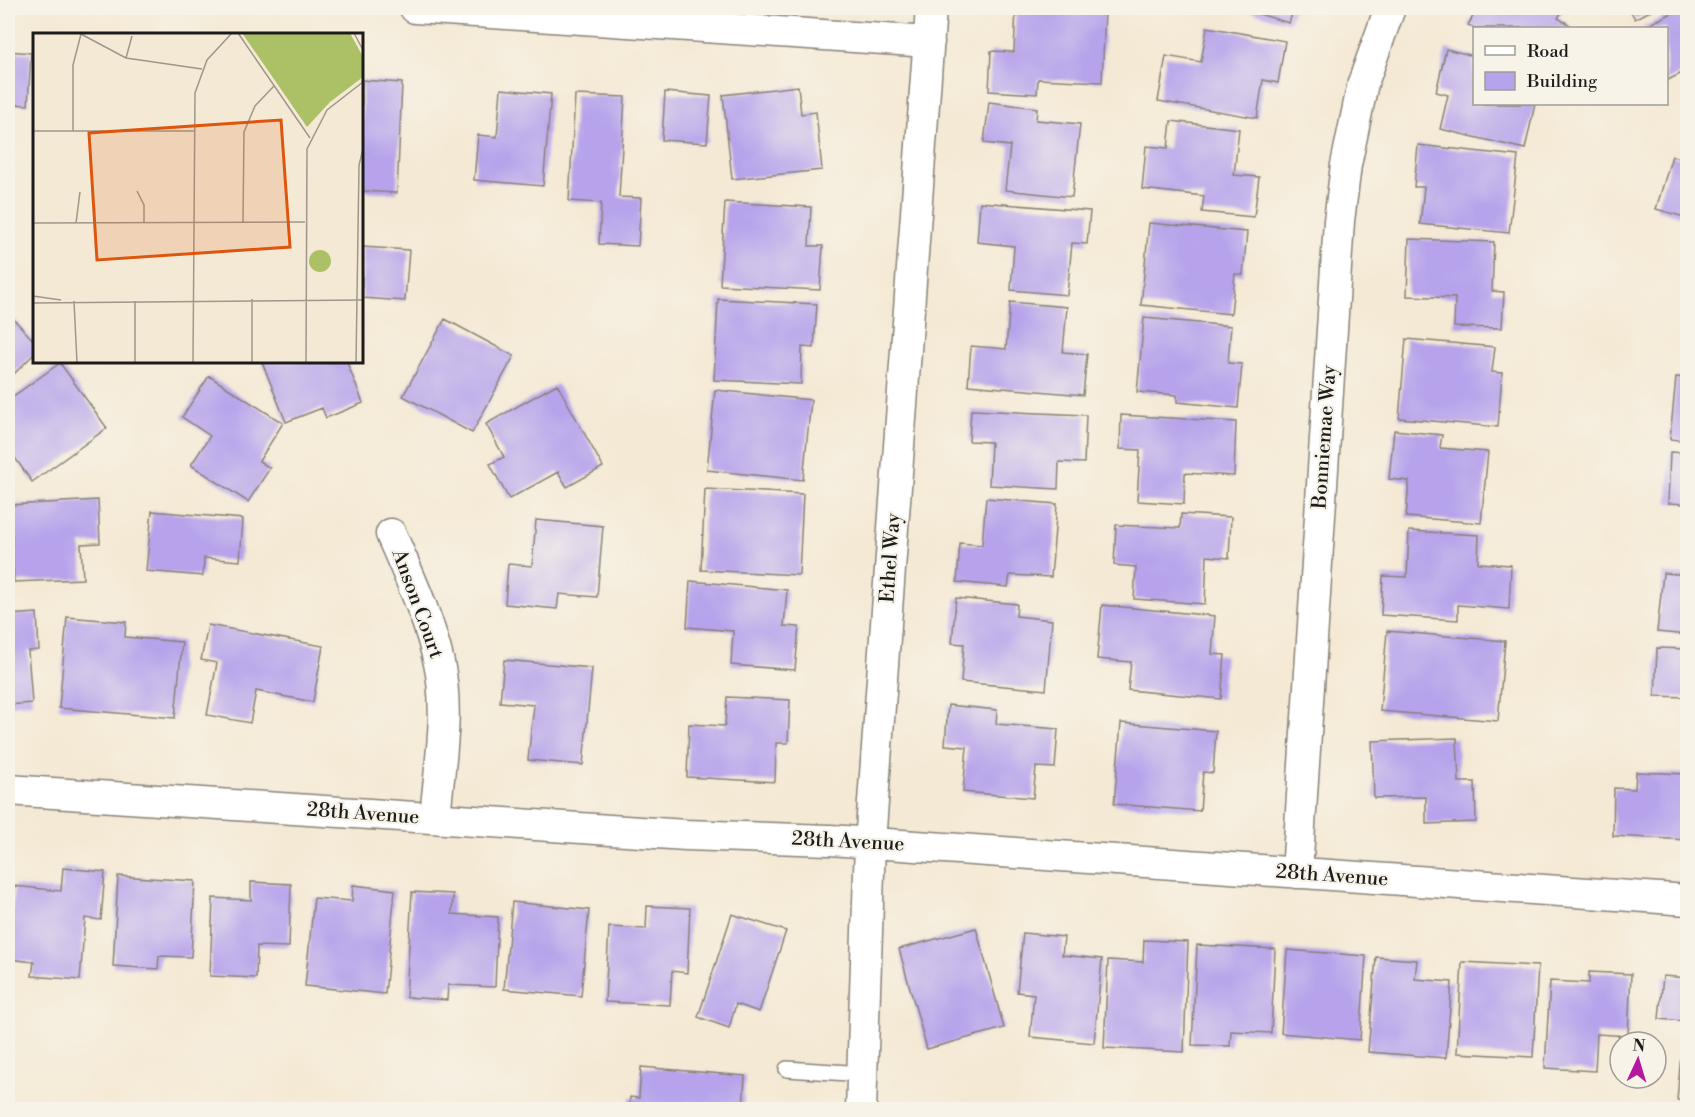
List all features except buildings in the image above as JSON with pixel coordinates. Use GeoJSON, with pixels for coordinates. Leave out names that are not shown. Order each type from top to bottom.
{"type":"FeatureCollection","features":[{"type":"Feature","properties":{"kind":"street"},"geometry":{"type":"LineString","coordinates":[[415,8],[929,42]]}},
{"type":"Feature","properties":{"kind":"street","name":"Ethel Way"},"geometry":{"type":"LineString","coordinates":[[861,1110],[870,843],[931,8]]}},
{"type":"Feature","properties":{"kind":"street","name":"Bonniemae Way"},"geometry":{"type":"LineString","coordinates":[[1297,873],[1339,221],[1346,165],[1363,83],[1390,8]]}},
{"type":"Feature","properties":{"kind":"street","name":"Anson Court"},"geometry":{"type":"LineString","coordinates":[[391,534],[425,617],[439,665],[444,726],[435,818]]}},
{"type":"Feature","properties":{"kind":"street","name":"28th Avenue"},"geometry":{"type":"LineString","coordinates":[[8,790],[686,835],[870,843],[1688,900]]}},
{"type":"Feature","properties":{"kind":"lane"},"geometry":{"type":"LineString","coordinates":[[787,1069],[864,1074]]}}]}
